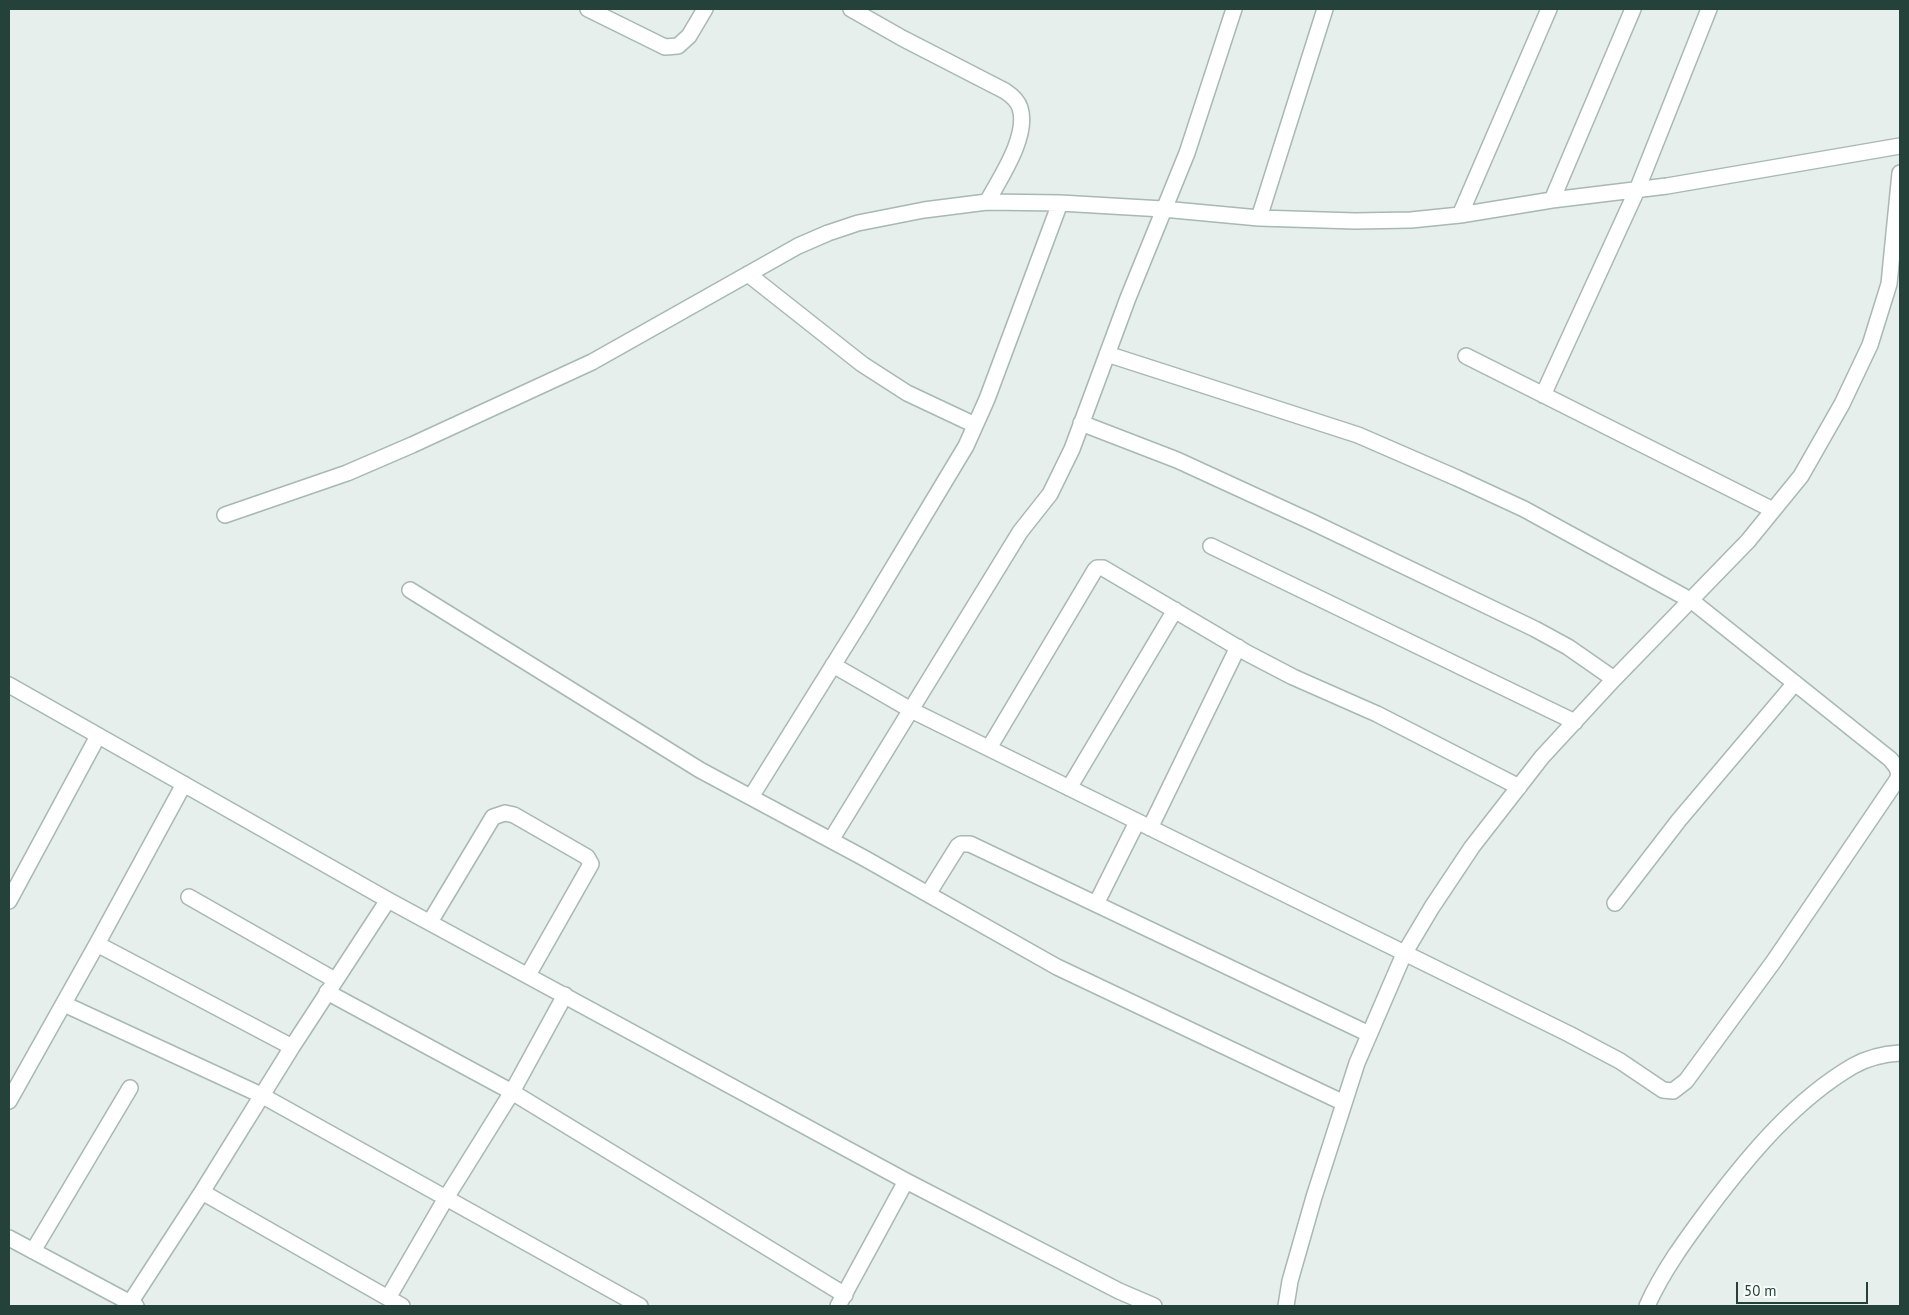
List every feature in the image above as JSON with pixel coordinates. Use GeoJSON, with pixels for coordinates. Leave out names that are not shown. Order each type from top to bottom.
{"type":"FeatureCollection","features":[{"type":"Feature","properties":{"kind":"street"},"geometry":{"type":"LineString","coordinates":[[588,9],[664,47],[678,46],[689,36],[705,9]]}},
{"type":"Feature","properties":{"kind":"street"},"geometry":{"type":"LineString","coordinates":[[851,9],[902,38],[1005,91],[1014,98],[1020,107],[1022,120],[1019,138],[987,202]]}},
{"type":"Feature","properties":{"kind":"street"},"geometry":{"type":"LineString","coordinates":[[831,840],[1020,532],[1050,494],[1072,449],[1163,209],[1187,153],[1234,9]]}},
{"type":"Feature","properties":{"kind":"street"},"geometry":{"type":"LineString","coordinates":[[1259,218],[1325,9]]}},
{"type":"Feature","properties":{"kind":"street"},"geometry":{"type":"LineString","coordinates":[[1460,215],[1549,9]]}},
{"type":"Feature","properties":{"kind":"street"},"geometry":{"type":"LineString","coordinates":[[1552,200],[1633,9]]}},
{"type":"Feature","properties":{"kind":"street"},"geometry":{"type":"LineString","coordinates":[[1543,395],[1637,190],[1709,9]]}},
{"type":"Feature","properties":{"kind":"street"},"geometry":{"type":"LineString","coordinates":[[225,516],[347,473],[412,446],[592,362],[798,246],[858,223],[924,210],[987,202],[1060,203],[1163,209],[1259,218],[1354,221],[1411,220],[1637,190],[1900,146]]}},
{"type":"Feature","properties":{"kind":"street"},"geometry":{"type":"LineString","coordinates":[[1286,1306],[1295,1262],[1357,1063],[1404,954],[1432,907],[1472,847],[1542,757],[1614,679],[1692,601],[1748,541],[1801,476],[1842,404],[1870,345],[1889,284],[1900,174]]}},
{"type":"Feature","properties":{"kind":"street"},"geometry":{"type":"LineString","coordinates":[[751,797],[958,459],[987,398],[1060,203]]}},
{"type":"Feature","properties":{"kind":"street"},"geometry":{"type":"LineString","coordinates":[[748,274],[862,364],[907,393],[975,425]]}},
{"type":"Feature","properties":{"kind":"street"},"geometry":{"type":"LineString","coordinates":[[833,665],[911,710],[1577,1038],[1620,1061],[1663,1090],[1670,1092],[1678,1089],[1686,1081],[1774,961],[1899,776],[1896,765],[1692,601],[1524,509],[1358,436],[1107,354]]}},
{"type":"Feature","properties":{"kind":"street"},"geometry":{"type":"LineString","coordinates":[[1466,356],[1773,510]]}},
{"type":"Feature","properties":{"kind":"street"},"geometry":{"type":"LineString","coordinates":[[1081,423],[1177,460],[1499,611],[1568,647],[1614,679]]}},
{"type":"Feature","properties":{"kind":"street"},"geometry":{"type":"LineString","coordinates":[[1211,546],[1575,722]]}},
{"type":"Feature","properties":{"kind":"street"},"geometry":{"type":"LineString","coordinates":[[989,748],[1097,568],[1105,568],[1238,647],[1293,677],[1377,714],[1519,787]]}},
{"type":"Feature","properties":{"kind":"street"},"geometry":{"type":"LineString","coordinates":[[410,590],[700,770],[831,840],[1057,967],[1344,1103]]}},
{"type":"Feature","properties":{"kind":"street"},"geometry":{"type":"LineString","coordinates":[[1069,788],[1175,610]]}},
{"type":"Feature","properties":{"kind":"street"},"geometry":{"type":"LineString","coordinates":[[1150,828],[1238,647]]}},
{"type":"Feature","properties":{"kind":"street"},"geometry":{"type":"LineString","coordinates":[[1615,903],[1679,820],[1795,683]]}},
{"type":"Feature","properties":{"kind":"street"},"geometry":{"type":"LineString","coordinates":[[9,685],[388,900],[565,994],[906,1181],[1119,1291],[1154,1306]]}},
{"type":"Feature","properties":{"kind":"street"},"geometry":{"type":"LineString","coordinates":[[9,902],[98,736]]}},
{"type":"Feature","properties":{"kind":"street"},"geometry":{"type":"LineString","coordinates":[[9,1101],[98,944],[184,784]]}},
{"type":"Feature","properties":{"kind":"street"},"geometry":{"type":"LineString","coordinates":[[430,922],[493,817],[505,813],[514,815],[587,857],[591,864],[528,975]]}},
{"type":"Feature","properties":{"kind":"street"},"geometry":{"type":"LineString","coordinates":[[1096,904],[1137,822]]}},
{"type":"Feature","properties":{"kind":"street"},"geometry":{"type":"LineString","coordinates":[[928,894],[958,846],[965,843],[970,844],[1369,1034]]}},
{"type":"Feature","properties":{"kind":"street"},"geometry":{"type":"LineString","coordinates":[[188,897],[331,986],[512,1092],[842,1301],[906,1181]]}},
{"type":"Feature","properties":{"kind":"street"},"geometry":{"type":"LineString","coordinates":[[9,1238],[131,1305],[292,1047],[388,900]]}},
{"type":"Feature","properties":{"kind":"street"},"geometry":{"type":"LineString","coordinates":[[98,944],[292,1047]]}},
{"type":"Feature","properties":{"kind":"street"},"geometry":{"type":"LineString","coordinates":[[388,1298],[446,1198],[512,1092],[565,994]]}},
{"type":"Feature","properties":{"kind":"street"},"geometry":{"type":"LineString","coordinates":[[64,1004],[262,1095],[640,1306]]}},
{"type":"Feature","properties":{"kind":"street"},"geometry":{"type":"LineString","coordinates":[[1647,1306],[1666,1270],[1687,1238],[1741,1166],[1772,1132],[1810,1097],[1854,1066],[1884,1055],[1900,1053]]}},
{"type":"Feature","properties":{"kind":"street"},"geometry":{"type":"LineString","coordinates":[[33,1251],[130,1088]]}},
{"type":"Feature","properties":{"kind":"street"},"geometry":{"type":"LineString","coordinates":[[202,1192],[402,1306]]}}]}
